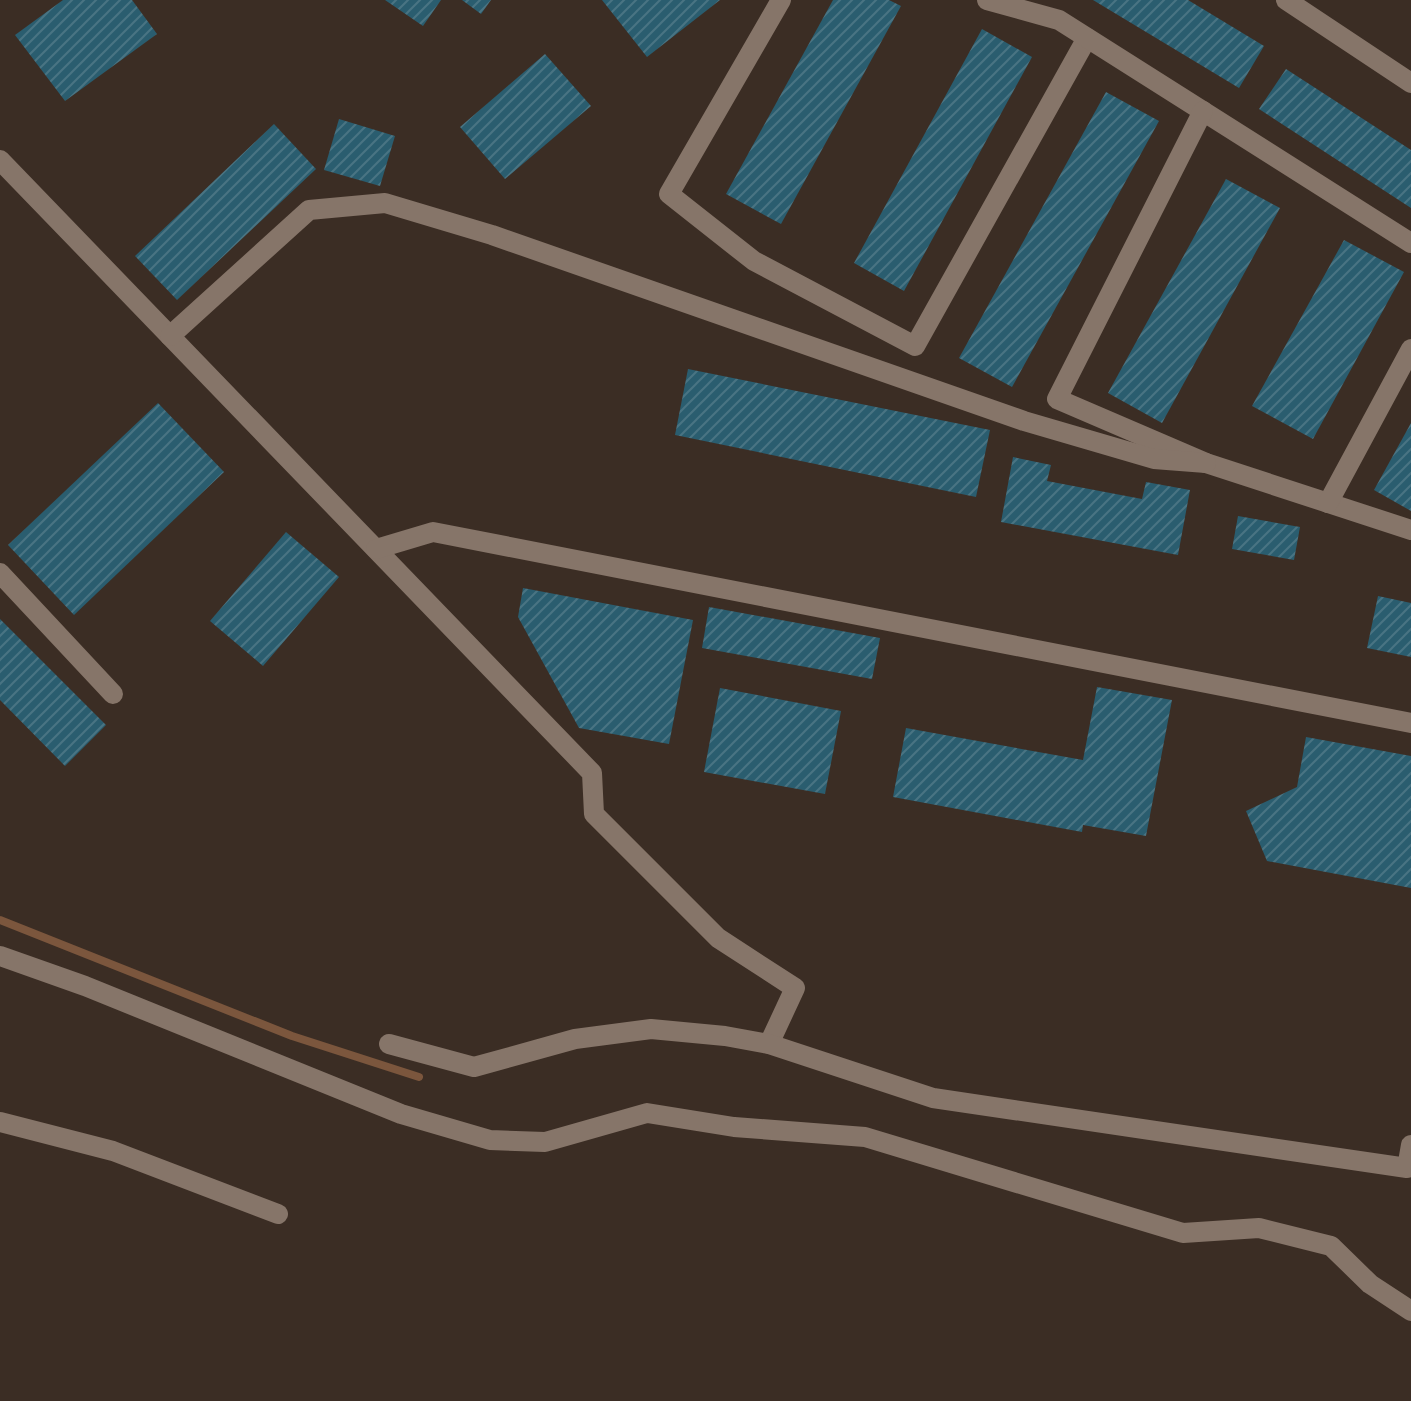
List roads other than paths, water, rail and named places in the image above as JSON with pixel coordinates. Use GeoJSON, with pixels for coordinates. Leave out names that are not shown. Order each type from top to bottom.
{"type":"FeatureCollection","features":[{"type":"Feature","properties":{"kind":"street"},"geometry":{"type":"LineString","coordinates":[[781,0],[669,194],[754,261],[915,346],[1087,38]]}},
{"type":"Feature","properties":{"kind":"street"},"geometry":{"type":"LineString","coordinates":[[987,0],[1059,20],[1411,243]]}},
{"type":"Feature","properties":{"kind":"street"},"geometry":{"type":"LineString","coordinates":[[1286,0],[1411,83]]}},
{"type":"Feature","properties":{"kind":"street"},"geometry":{"type":"LineString","coordinates":[[1203,111],[1057,399],[1206,463],[1411,530]]}},
{"type":"Feature","properties":{"kind":"street"},"geometry":{"type":"LineString","coordinates":[[0,160],[592,773],[594,814],[718,938],[795,988],[769,1044]]}},
{"type":"Feature","properties":{"kind":"street"},"geometry":{"type":"LineString","coordinates":[[170,336],[309,210],[385,203],[492,235],[1024,421],[1154,459],[1206,463]]}},
{"type":"Feature","properties":{"kind":"street"},"geometry":{"type":"LineString","coordinates":[[1328,503],[1411,349]]}},
{"type":"Feature","properties":{"kind":"street"},"geometry":{"type":"LineString","coordinates":[[376,549],[433,532],[1411,723]]}},
{"type":"Feature","properties":{"kind":"street"},"geometry":{"type":"LineString","coordinates":[[0,573],[113,694]]}},
{"type":"Feature","properties":{"kind":"street"},"geometry":{"type":"LineString","coordinates":[[0,956],[85,986],[401,1114],[490,1140],[545,1142],[647,1113],[734,1127],[865,1137],[1183,1233],[1259,1228],[1331,1246],[1370,1284],[1411,1311]]}},
{"type":"Feature","properties":{"kind":"street"},"geometry":{"type":"LineString","coordinates":[[389,1044],[474,1067],[575,1039],[651,1029],[725,1036],[769,1044],[933,1098],[1407,1168],[1411,1145]]}},
{"type":"Feature","properties":{"kind":"street"},"geometry":{"type":"LineString","coordinates":[[0,1122],[113,1151],[278,1214]]}},
{"type":"Feature","properties":{"kind":"waterway"},"geometry":{"type":"LineString","coordinates":[[0,920],[292,1036],[419,1077]]}}]}
